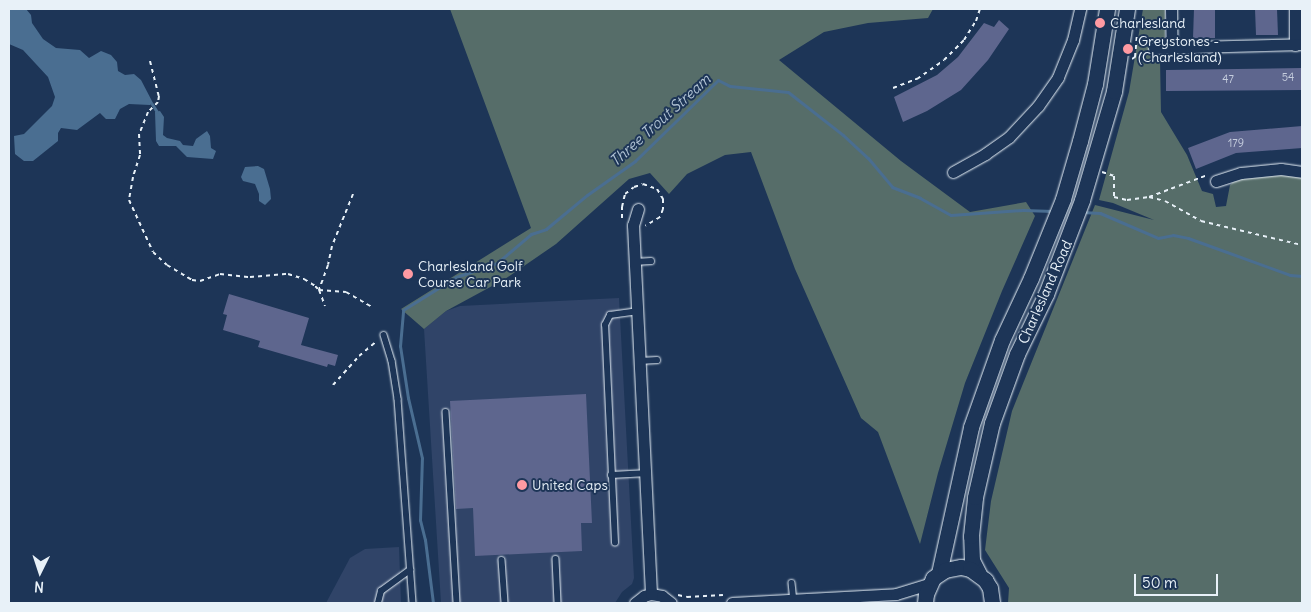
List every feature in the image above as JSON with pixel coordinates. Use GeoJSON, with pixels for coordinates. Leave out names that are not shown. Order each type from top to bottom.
{"type":"FeatureCollection","features":[{"type":"Feature","properties":{"kind":"main road","name":"Charlesland Road"},"geometry":{"type":"LineString","coordinates":[[925,603],[934,578],[971,427],[1002,340],[1063,199],[1095,84],[1107,9]]}},
{"type":"Feature","properties":{"kind":"main road","name":"Charlesland Road"},"geometry":{"type":"LineString","coordinates":[[992,603],[990,588],[979,574],[972,560],[971,536],[975,497],[992,423],[1017,354],[1046,294],[1082,200],[1114,91],[1127,9]]}},
{"type":"Feature","properties":{"kind":"main road"},"geometry":{"type":"LineString","coordinates":[[934,578],[953,567],[961,567],[979,574]]}},
{"type":"Feature","properties":{"kind":"street"},"geometry":{"type":"LineString","coordinates":[[953,172],[985,154],[1009,136],[1038,106],[1058,76],[1073,40],[1080,9]]}},
{"type":"Feature","properties":{"kind":"street"},"geometry":{"type":"LineString","coordinates":[[1171,9],[1172,48]]}},
{"type":"Feature","properties":{"kind":"street"},"geometry":{"type":"LineString","coordinates":[[1154,48],[1299,45],[1295,9]]}},
{"type":"Feature","properties":{"kind":"street"},"geometry":{"type":"LineString","coordinates":[[1216,181],[1241,173],[1273,170],[1302,172]]}},
{"type":"Feature","properties":{"kind":"street"},"geometry":{"type":"LineString","coordinates":[[638,209],[633,225],[634,262],[651,594]]}},
{"type":"Feature","properties":{"kind":"street"},"geometry":{"type":"LineString","coordinates":[[728,599],[794,600],[896,594],[934,578]]}},
{"type":"Feature","properties":{"kind":"street"},"geometry":{"type":"LineString","coordinates":[[635,603],[644,596],[651,594],[662,596],[671,603]]}},
{"type":"Feature","properties":{"kind":"lane"},"geometry":{"type":"LineString","coordinates":[[634,262],[651,261]]}},
{"type":"Feature","properties":{"kind":"lane"},"geometry":{"type":"LineString","coordinates":[[616,543],[611,475],[605,325],[610,315],[637,311]]}},
{"type":"Feature","properties":{"kind":"lane"},"geometry":{"type":"LineString","coordinates":[[384,335],[392,361],[398,399],[413,603]]}},
{"type":"Feature","properties":{"kind":"lane"},"geometry":{"type":"LineString","coordinates":[[639,361],[657,360]]}},
{"type":"Feature","properties":{"kind":"lane"},"geometry":{"type":"LineString","coordinates":[[446,412],[457,603]]}},
{"type":"Feature","properties":{"kind":"lane"},"geometry":{"type":"LineString","coordinates":[[611,475],[644,473]]}},
{"type":"Feature","properties":{"kind":"lane"},"geometry":{"type":"LineString","coordinates":[[556,559],[558,603]]}},
{"type":"Feature","properties":{"kind":"lane"},"geometry":{"type":"LineString","coordinates":[[502,560],[505,603]]}},
{"type":"Feature","properties":{"kind":"lane"},"geometry":{"type":"LineString","coordinates":[[378,603],[381,591],[410,570]]}},
{"type":"Feature","properties":{"kind":"lane"},"geometry":{"type":"LineString","coordinates":[[792,583],[794,600]]}},
{"type":"Feature","properties":{"kind":"path"},"geometry":{"type":"LineString","coordinates":[[893,88],[917,79],[944,60],[964,40],[976,21],[980,9]]}},
{"type":"Feature","properties":{"kind":"path"},"geometry":{"type":"LineString","coordinates":[[150,61],[159,96],[158,102],[148,112],[139,134],[140,155],[133,177],[129,200],[152,252],[167,265],[192,280],[200,280],[220,274],[250,277],[288,274],[304,279],[319,290],[346,292],[372,307]]}},
{"type":"Feature","properties":{"kind":"path"},"geometry":{"type":"LineString","coordinates":[[1101,172],[1114,176],[1114,197],[1138,200],[1214,173],[1216,181]]}},
{"type":"Feature","properties":{"kind":"path"},"geometry":{"type":"LineString","coordinates":[[622,222],[622,207],[625,194],[634,186],[643,184],[657,189],[662,199],[663,209],[660,217],[643,228]]}},
{"type":"Feature","properties":{"kind":"path"},"geometry":{"type":"LineString","coordinates":[[325,306],[319,290],[328,265],[332,246],[354,194]]}},
{"type":"Feature","properties":{"kind":"path"},"geometry":{"type":"LineString","coordinates":[[1149,197],[1165,201],[1201,221],[1302,245]]}},
{"type":"Feature","properties":{"kind":"path"},"geometry":{"type":"LineString","coordinates":[[333,385],[359,356],[384,335]]}},
{"type":"Feature","properties":{"kind":"path"},"geometry":{"type":"LineString","coordinates":[[672,590],[678,595],[686,597],[728,599]]}},
{"type":"Feature","properties":{"kind":"shaded area"},"geometry":{"type":"Polygon","coordinates":[[[9,9],[26,9],[31,15],[32,23],[43,39],[56,48],[80,50],[89,58],[101,51],[111,55],[117,62],[118,71],[125,75],[134,74],[141,80],[153,103],[150,105],[129,104],[120,109],[115,119],[106,119],[100,113],[77,130],[61,128],[58,133],[58,141],[33,161],[24,161],[15,154],[14,136],[24,134],[52,106],[55,97],[48,77],[23,50],[9,44],[9,9]]]}},
{"type":"Feature","properties":{"kind":"shaded area"},"geometry":{"type":"Polygon","coordinates":[[[160,111],[164,117],[163,135],[180,141],[183,145],[193,146],[196,139],[207,131],[210,136],[211,148],[216,151],[213,159],[187,157],[176,146],[159,146],[156,141],[155,112],[160,111]]]}},
{"type":"Feature","properties":{"kind":"shaded area"},"geometry":{"type":"Polygon","coordinates":[[[258,166],[264,169],[270,189],[271,199],[265,205],[259,201],[259,194],[255,184],[243,181],[241,177],[245,167],[258,166]]]}},
{"type":"Feature","properties":{"kind":"shaded area"},"geometry":{"type":"Polygon","coordinates":[[[619,298],[634,578],[632,584],[622,592],[615,603],[441,603],[424,329],[446,311],[460,306],[619,298]]]}},
{"type":"Feature","properties":{"kind":"shaded area"},"geometry":{"type":"Polygon","coordinates":[[[399,547],[401,603],[326,603],[350,558],[365,549],[399,547]]]}},
{"type":"Feature","properties":{"kind":"green space"},"geometry":{"type":"Polygon","coordinates":[[[450,9],[933,9],[928,18],[868,23],[824,32],[779,60],[901,161],[970,212],[1026,202],[1035,216],[965,383],[938,473],[920,544],[878,432],[861,418],[795,269],[751,152],[725,155],[687,174],[669,194],[650,173],[629,179],[556,244],[505,279],[446,311],[424,329],[401,309],[531,228],[450,9]]]}},
{"type":"Feature","properties":{"kind":"green space"},"geometry":{"type":"Polygon","coordinates":[[[1143,9],[1165,9],[1165,38],[1150,43],[1150,53],[1157,54],[1160,59],[1161,112],[1187,155],[1202,191],[1213,194],[1216,207],[1226,206],[1230,185],[1236,179],[1284,174],[1302,176],[1302,603],[1008,603],[1009,588],[985,550],[991,501],[1012,411],[1095,205],[1154,220],[1113,203],[1099,200],[1129,92],[1143,9]]]}},
{"type":"Feature","properties":{"kind":"building"},"geometry":{"type":"Polygon","coordinates":[[[1194,9],[1215,9],[1215,38],[1193,38],[1194,9]]]}},
{"type":"Feature","properties":{"kind":"building"},"geometry":{"type":"Polygon","coordinates":[[[1255,9],[1277,9],[1278,35],[1256,35],[1255,9]]]}},
{"type":"Feature","properties":{"kind":"building"},"geometry":{"type":"Polygon","coordinates":[[[999,20],[1009,29],[988,60],[961,90],[927,111],[903,122],[894,97],[937,75],[958,57],[984,23],[994,27],[999,20]]]}},
{"type":"Feature","properties":{"kind":"building"},"geometry":{"type":"Polygon","coordinates":[[[1302,68],[1302,90],[1166,91],[1166,70],[1302,68]]]}},
{"type":"Feature","properties":{"kind":"building"},"geometry":{"type":"Polygon","coordinates":[[[1302,126],[1302,148],[1236,153],[1196,169],[1188,148],[1230,132],[1302,126]]]}},
{"type":"Feature","properties":{"kind":"building"},"geometry":{"type":"Polygon","coordinates":[[[229,294],[309,318],[301,345],[338,355],[335,366],[328,364],[327,367],[258,347],[260,341],[223,330],[227,315],[223,314],[229,294]]]}},
{"type":"Feature","properties":{"kind":"building","name":"United Caps"},"geometry":{"type":"Polygon","coordinates":[[[586,394],[592,523],[581,523],[582,551],[475,556],[473,508],[456,509],[450,401],[586,394]]]}},
{"type":"Feature","properties":{"kind":"waterway","name":"Three Trout Stream"},"geometry":{"type":"LineString","coordinates":[[433,603],[425,540],[420,520],[422,458],[408,398],[400,346],[403,310],[456,277],[497,263],[531,234],[546,229],[587,195],[635,161],[718,80],[730,86],[788,92],[843,135],[868,158],[892,187],[920,198],[951,215],[1023,210],[1053,211]]}},
{"type":"Feature","properties":{"kind":"waterway"},"geometry":{"type":"LineString","coordinates":[[152,104],[157,112]]}},
{"type":"Feature","properties":{"kind":"waterway","name":"Three Trout Stream"},"geometry":{"type":"LineString","coordinates":[[1082,212],[1100,213],[1158,238],[1173,235],[1188,238],[1290,275],[1302,276]]}},
{"type":"Feature","properties":{"kind":"place","name":"Charlesland"},"geometry":{"type":"Point","coordinates":[1100,23]}},
{"type":"Feature","properties":{"kind":"place","name":"Greystones - (Charlesland)"},"geometry":{"type":"Point","coordinates":[1128,49]}},
{"type":"Feature","properties":{"kind":"place","name":"Charlesland Golf Course Car Park"},"geometry":{"type":"Point","coordinates":[408,274]}},
{"type":"Feature","properties":{"kind":"place","name":"United Caps"},"geometry":{"type":"Point","coordinates":[522,485]}}]}
